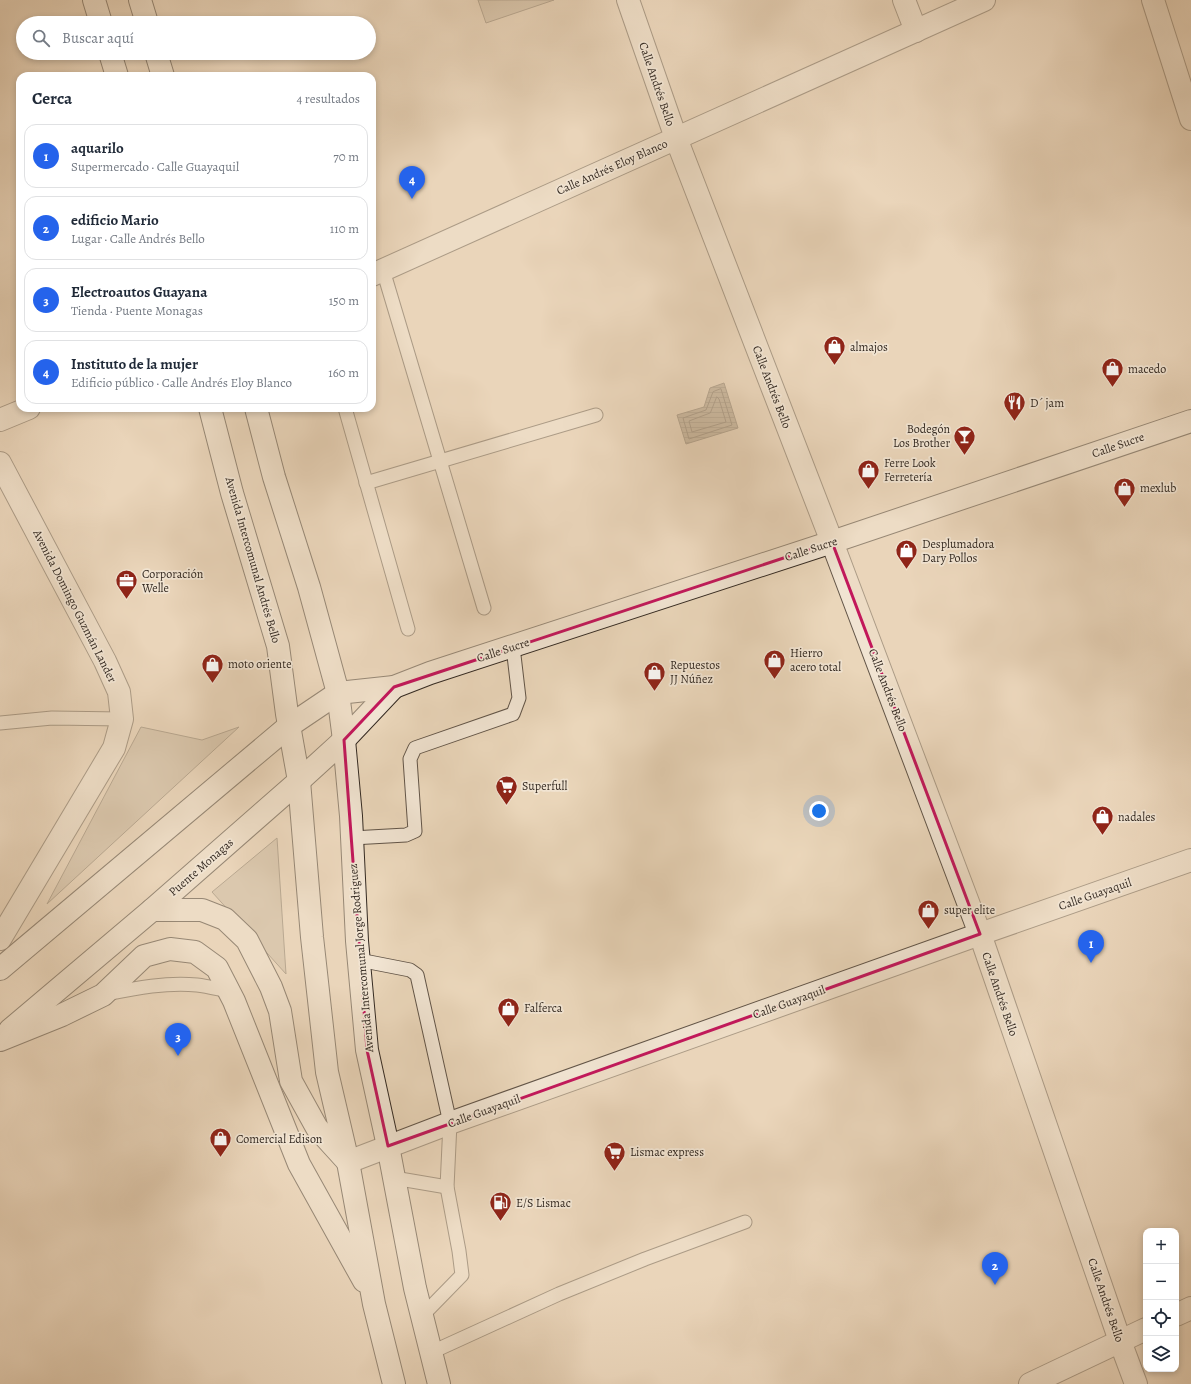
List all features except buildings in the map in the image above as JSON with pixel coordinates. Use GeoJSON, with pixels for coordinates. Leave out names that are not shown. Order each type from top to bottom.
{"type":"FeatureCollection","features":[{"type":"Feature","properties":{"kind":"street"},"geometry":{"type":"LineString","coordinates":[[94,0],[99,16]]}},
{"type":"Feature","properties":{"kind":"street"},"geometry":{"type":"LineString","coordinates":[[140,0],[145,16]]}},
{"type":"Feature","properties":{"kind":"street","name":"Calle Andrés Bello"},"geometry":{"type":"LineString","coordinates":[[628,0],[676,138],[832,542],[980,934],[1136,1384]]}},
{"type":"Feature","properties":{"kind":"street"},"geometry":{"type":"LineString","coordinates":[[904,0],[916,31]]}},
{"type":"Feature","properties":{"kind":"street","name":"Calle Andrés Eloy Blanco"},"geometry":{"type":"LineString","coordinates":[[378,273],[984,0]]}},
{"type":"Feature","properties":{"kind":"street"},"geometry":{"type":"LineString","coordinates":[[1153,0],[1191,119]]}},
{"type":"Feature","properties":{"kind":"street"},"geometry":{"type":"LineString","coordinates":[[112,60],[116,72]]}},
{"type":"Feature","properties":{"kind":"street"},"geometry":{"type":"LineString","coordinates":[[158,60],[162,72]]}},
{"type":"Feature","properties":{"kind":"street"},"geometry":{"type":"LineString","coordinates":[[0,420],[20,412]]}},
{"type":"Feature","properties":{"kind":"street","name":"Avenida Intercomunal Andrés Bello"},"geometry":{"type":"LineString","coordinates":[[211,412],[232,493],[278,646],[288,720]]}},
{"type":"Feature","properties":{"kind":"street"},"geometry":{"type":"LineString","coordinates":[[257,412],[274,477],[309,587],[338,693]]}},
{"type":"Feature","properties":{"kind":"street","name":"Calle Sucre"},"geometry":{"type":"LineString","coordinates":[[430,673],[832,542],[1191,421]]}},
{"type":"Feature","properties":{"kind":"street","name":"Avenida Domingo Guzmán Lander"},"geometry":{"type":"LineString","coordinates":[[0,463],[105,660],[119,692],[122,719],[114,748],[0,939]]}},
{"type":"Feature","properties":{"kind":"street","name":"Puente Monagas"},"geometry":{"type":"LineString","coordinates":[[0,969],[288,720],[338,693],[394,687],[430,673]]}},
{"type":"Feature","properties":{"kind":"street","name":"Puente Monagas"},"geometry":{"type":"LineString","coordinates":[[0,1039],[152,910],[299,781],[344,740],[394,687]]}},
{"type":"Feature","properties":{"kind":"street","name":"Avenida Intercomunal Jorge Rodriguez"},"geometry":{"type":"LineString","coordinates":[[338,693],[344,740],[352,838],[359,960],[367,1050],[422,1316],[439,1384]]}},
{"type":"Feature","properties":{"kind":"street"},"geometry":{"type":"LineString","coordinates":[[288,720],[299,781],[312,937],[327,1072],[348,1162],[373,1297],[394,1384]]}},
{"type":"Feature","properties":{"kind":"street","name":"Calle Guayaquil"},"geometry":{"type":"LineString","coordinates":[[348,1162],[450,1123],[1191,860]]}},
{"type":"Feature","properties":{"kind":"street"},"geometry":{"type":"LineString","coordinates":[[152,910],[202,910],[224,919],[247,940],[271,987],[280,1011],[291,1081],[317,1128],[348,1162]]}},
{"type":"Feature","properties":{"kind":"street"},"geometry":{"type":"LineString","coordinates":[[0,1039],[62,1016],[103,995],[144,956],[170,949],[195,952],[217,968],[234,1001],[300,1164],[373,1297]]}},
{"type":"Feature","properties":{"kind":"street"},"geometry":{"type":"LineString","coordinates":[[1179,1314],[1191,1308]]}},
{"type":"Feature","properties":{"kind":"street"},"geometry":{"type":"LineString","coordinates":[[1030,1384],[1143,1330]]}},
{"type":"Feature","properties":{"kind":"lane"},"geometry":{"type":"LineString","coordinates":[[378,273],[440,461],[484,608]]}},
{"type":"Feature","properties":{"kind":"lane"},"geometry":{"type":"LineString","coordinates":[[346,412],[408,629]]}},
{"type":"Feature","properties":{"kind":"lane"},"geometry":{"type":"LineString","coordinates":[[366,483],[596,415]]}},
{"type":"Feature","properties":{"kind":"lane"},"geometry":{"type":"LineString","coordinates":[[352,838],[406,835],[415,831],[410,759],[415,748],[513,714],[519,698],[513,647]]}},
{"type":"Feature","properties":{"kind":"lane"},"geometry":{"type":"LineString","coordinates":[[0,723],[52,718],[122,719]]}},
{"type":"Feature","properties":{"kind":"lane"},"geometry":{"type":"LineString","coordinates":[[359,960],[410,970],[417,975],[450,1123],[447,1187],[462,1276],[422,1316]]}},
{"type":"Feature","properties":{"kind":"lane"},"geometry":{"type":"LineString","coordinates":[[103,995],[136,988],[161,985],[197,985],[228,991]]}},
{"type":"Feature","properties":{"kind":"lane"},"geometry":{"type":"LineString","coordinates":[[394,1178],[447,1187]]}},
{"type":"Feature","properties":{"kind":"lane"},"geometry":{"type":"LineString","coordinates":[[432,1352],[559,1294],[646,1259],[745,1222]]}},
{"type":"Feature","properties":{"kind":"highlighted area"},"geometry":{"type":"Polygon","coordinates":[[[832,542],[980,934],[388,1146],[367,1050],[344,740],[394,687],[832,542]]]}},
{"type":"Feature","properties":{"kind":"shaded area"},"geometry":{"type":"Polygon","coordinates":[[[478,0],[554,0],[486,23],[478,0]]]}},
{"type":"Feature","properties":{"kind":"shaded area"},"geometry":{"type":"Polygon","coordinates":[[[141,727],[202,740],[239,727],[47,904],[141,727]]]}},
{"type":"Feature","properties":{"kind":"shaded area"},"geometry":{"type":"Polygon","coordinates":[[[277,838],[286,974],[212,892],[277,838]]]}},
{"type":"Feature","properties":{"kind":"water"},"geometry":{"type":"Polygon","coordinates":[[[724,383],[738,428],[686,444],[677,415],[704,407],[710,388],[724,383]]]}},
{"type":"Feature","properties":{"kind":"place","name":"Instituto de la mujer"},"geometry":{"type":"Point","coordinates":[412,199]}},
{"type":"Feature","properties":{"kind":"place","name":"almajos"},"geometry":{"type":"Point","coordinates":[835,366]}},
{"type":"Feature","properties":{"kind":"place","name":"macedo"},"geometry":{"type":"Point","coordinates":[1112,388]}},
{"type":"Feature","properties":{"kind":"place","name":"D´ jam"},"geometry":{"type":"Point","coordinates":[1015,422]}},
{"type":"Feature","properties":{"kind":"place","name":"Bodegón Los Brother"},"geometry":{"type":"Point","coordinates":[965,456]}},
{"type":"Feature","properties":{"kind":"place","name":"Ferre Look Ferretería"},"geometry":{"type":"Point","coordinates":[868,490]}},
{"type":"Feature","properties":{"kind":"place","name":"mexlub"},"geometry":{"type":"Point","coordinates":[1124,508]}},
{"type":"Feature","properties":{"kind":"place","name":"Desplumadora Dary Pollos"},"geometry":{"type":"Point","coordinates":[906,570]}},
{"type":"Feature","properties":{"kind":"place","name":"Corporación Welle"},"geometry":{"type":"Point","coordinates":[126,600]}},
{"type":"Feature","properties":{"kind":"place","name":"Hierro acero total"},"geometry":{"type":"Point","coordinates":[774,680]}},
{"type":"Feature","properties":{"kind":"place","name":"moto oriente"},"geometry":{"type":"Point","coordinates":[212,684]}},
{"type":"Feature","properties":{"kind":"place","name":"Repuestos JJ Núñez"},"geometry":{"type":"Point","coordinates":[655,692]}},
{"type":"Feature","properties":{"kind":"place","name":"Superfull"},"geometry":{"type":"Point","coordinates":[506,806]}},
{"type":"Feature","properties":{"kind":"place","name":"nadales"},"geometry":{"type":"Point","coordinates":[1103,836]}},
{"type":"Feature","properties":{"kind":"place","name":"super elite"},"geometry":{"type":"Point","coordinates":[929,930]}},
{"type":"Feature","properties":{"kind":"place","name":"aquarilo"},"geometry":{"type":"Point","coordinates":[1091,963]}},
{"type":"Feature","properties":{"kind":"place","name":"Falferca"},"geometry":{"type":"Point","coordinates":[508,1028]}},
{"type":"Feature","properties":{"kind":"place","name":"Electroautos Guayana"},"geometry":{"type":"Point","coordinates":[178,1056]}},
{"type":"Feature","properties":{"kind":"place","name":"Comercial Edison"},"geometry":{"type":"Point","coordinates":[221,1158]}},
{"type":"Feature","properties":{"kind":"place","name":"Lismac express"},"geometry":{"type":"Point","coordinates":[615,1172]}},
{"type":"Feature","properties":{"kind":"place","name":"E/S Lismac"},"geometry":{"type":"Point","coordinates":[500,1222]}},
{"type":"Feature","properties":{"kind":"place","name":"edificio Mario"},"geometry":{"type":"Point","coordinates":[995,1285]}}]}
